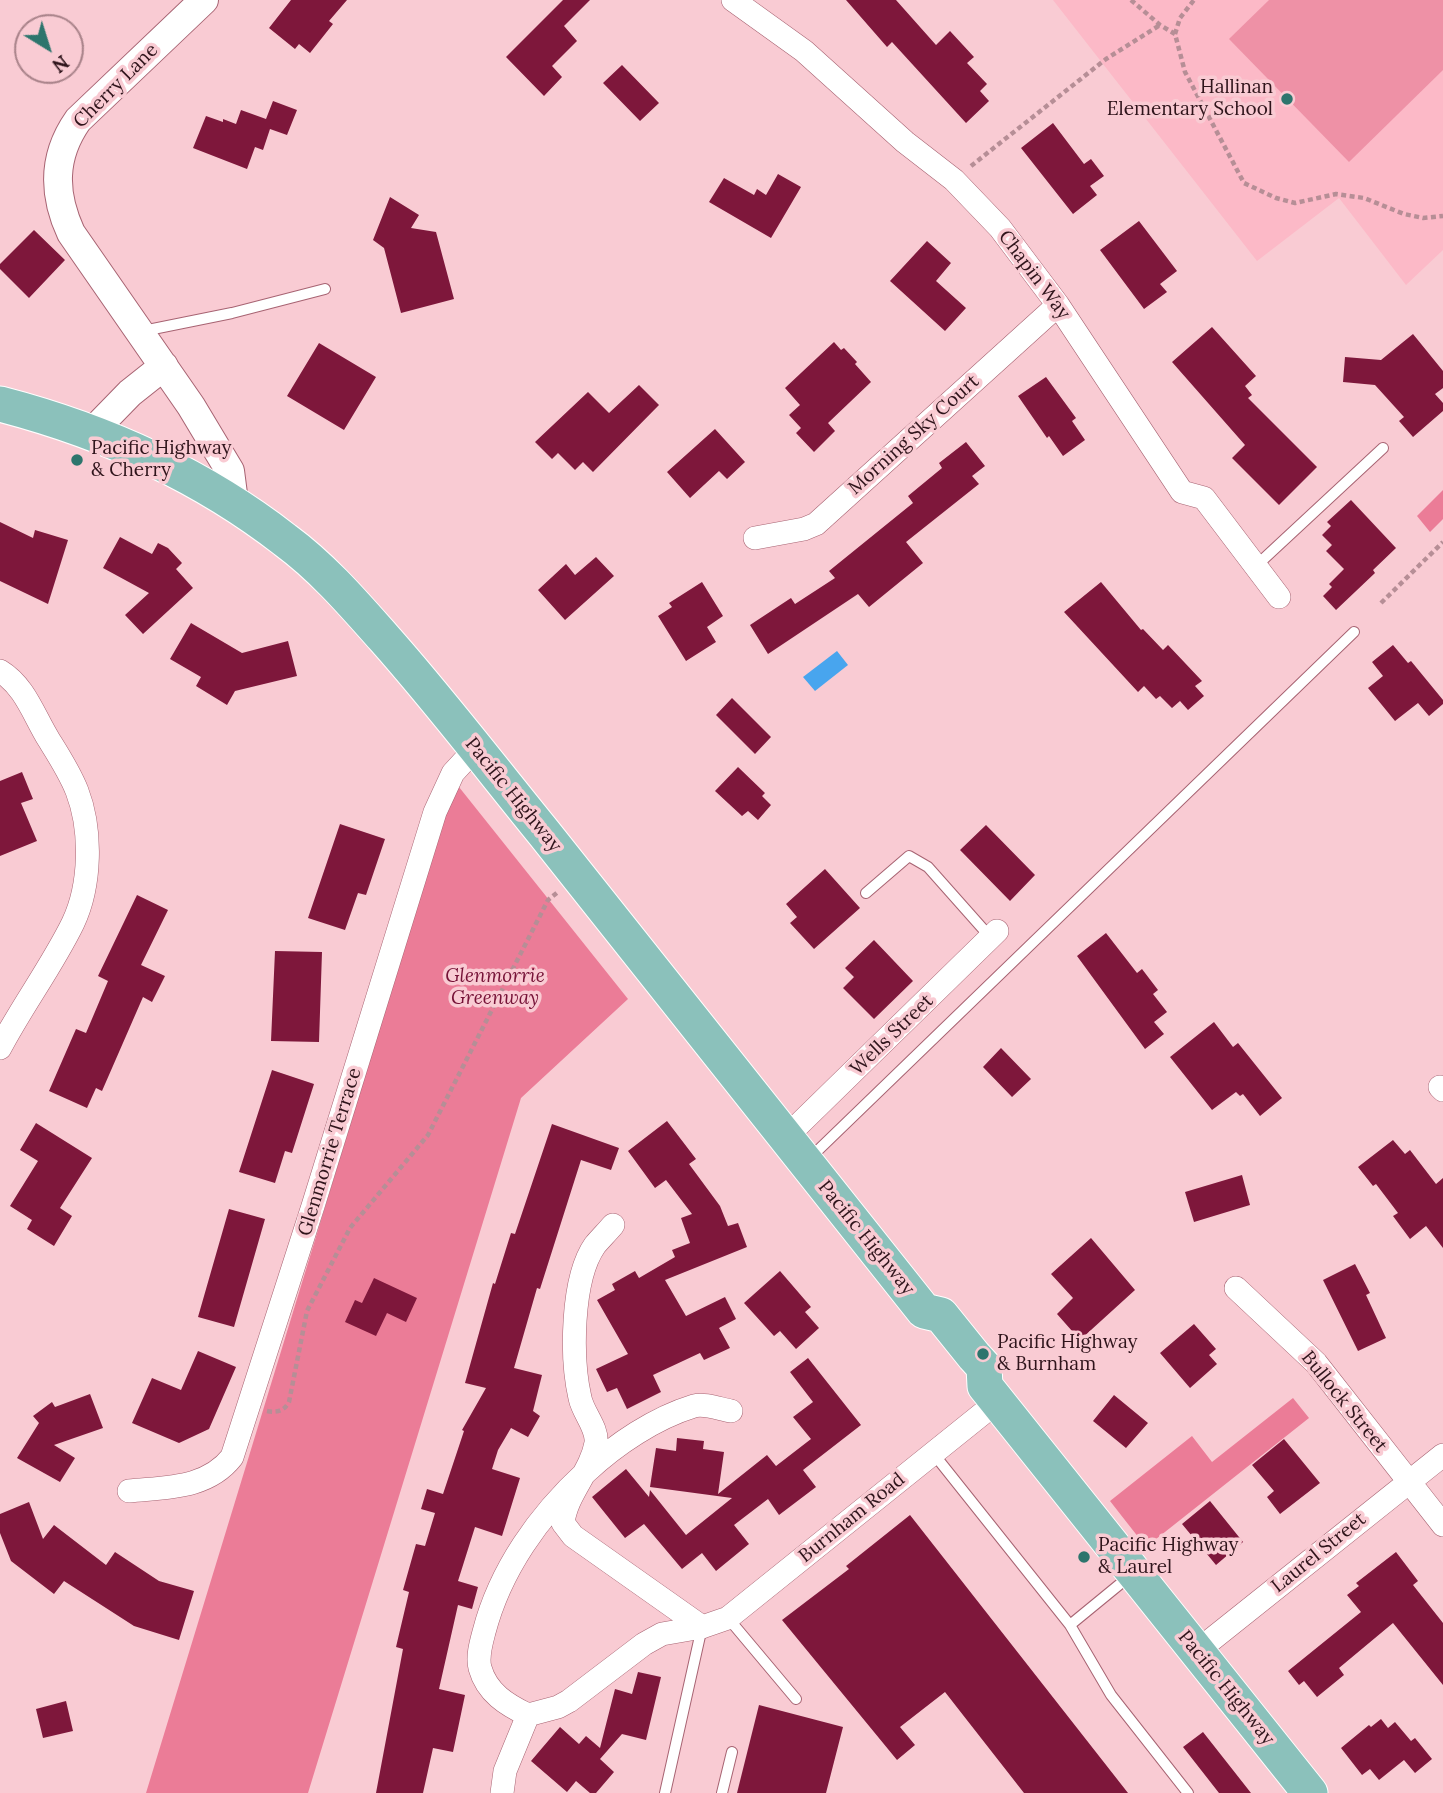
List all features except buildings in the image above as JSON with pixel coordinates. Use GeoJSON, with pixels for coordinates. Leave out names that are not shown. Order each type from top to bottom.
{"type":"FeatureCollection","features":[{"type":"Feature","properties":{"kind":"main road","name":"Pacific Highway"},"geometry":{"type":"LineString","coordinates":[[0,404],[125,444],[195,478],[234,502],[286,540],[345,593],[476,748],[925,1311],[923,1328],[968,1383],[991,1394],[1310,1793]]}},
{"type":"Feature","properties":{"kind":"street","name":"Cherry Lane"},"geometry":{"type":"LineString","coordinates":[[204,0],[78,120],[69,134],[58,169],[57,186],[61,211],[71,233],[163,366],[230,471],[234,502]]}},
{"type":"Feature","properties":{"kind":"street","name":"Chapin Way"},"geometry":{"type":"LineString","coordinates":[[733,0],[804,51],[905,142],[954,180],[1000,228],[1058,305],[1182,492],[1204,498],[1279,597]]}},
{"type":"Feature","properties":{"kind":"street","name":"Morning Sky Court"},"geometry":{"type":"LineString","coordinates":[[755,538],[804,529],[816,524],[1058,305]]}},
{"type":"Feature","properties":{"kind":"street"},"geometry":{"type":"LineString","coordinates":[[92,432],[130,393],[163,366]]}},
{"type":"Feature","properties":{"kind":"street"},"geometry":{"type":"LineString","coordinates":[[0,671],[11,677],[28,700],[78,792],[86,825],[86,858],[84,886],[74,921],[0,1048]]}},
{"type":"Feature","properties":{"kind":"street","name":"Glenmorrie Terrace"},"geometry":{"type":"LineString","coordinates":[[129,1492],[198,1483],[217,1472],[232,1457],[435,812],[453,773],[476,748]]}},
{"type":"Feature","properties":{"kind":"street","name":"Wells Street"},"geometry":{"type":"LineString","coordinates":[[795,1150],[994,935]]}},
{"type":"Feature","properties":{"kind":"street"},"geometry":{"type":"LineString","coordinates":[[613,1225],[594,1247],[585,1267],[575,1315],[575,1375],[580,1402],[596,1436],[592,1456],[564,1513],[563,1523],[567,1530],[702,1627]]}},
{"type":"Feature","properties":{"kind":"street","name":"Bullock Street"},"geometry":{"type":"LineString","coordinates":[[1236,1289],[1316,1363],[1443,1525]]}},
{"type":"Feature","properties":{"kind":"street","name":"Burnham Road"},"geometry":{"type":"LineString","coordinates":[[528,1715],[558,1707],[569,1701],[644,1644],[662,1634],[702,1627],[728,1618],[933,1453],[991,1394]]}},
{"type":"Feature","properties":{"kind":"street"},"geometry":{"type":"LineString","coordinates":[[502,1793],[505,1771],[528,1715],[499,1699],[486,1682],[480,1667],[481,1646],[491,1604],[508,1571],[546,1514],[585,1473],[648,1426],[697,1405],[731,1411]]}},
{"type":"Feature","properties":{"kind":"street","name":"Laurel Street"},"geometry":{"type":"LineString","coordinates":[[1196,1652],[1443,1455]]}},
{"type":"Feature","properties":{"kind":"lane"},"geometry":{"type":"LineString","coordinates":[[140,332],[232,313],[326,289]]}},
{"type":"Feature","properties":{"kind":"lane"},"geometry":{"type":"LineString","coordinates":[[1256,566],[1383,448]]}},
{"type":"Feature","properties":{"kind":"lane"},"geometry":{"type":"LineString","coordinates":[[795,1150],[1354,632]]}},
{"type":"Feature","properties":{"kind":"lane"},"geometry":{"type":"LineString","coordinates":[[866,893],[909,856],[928,867],[994,935]]}},
{"type":"Feature","properties":{"kind":"lane"},"geometry":{"type":"LineString","coordinates":[[933,1453],[1070,1625],[1111,1695],[1188,1793]]}},
{"type":"Feature","properties":{"kind":"lane"},"geometry":{"type":"LineString","coordinates":[[1070,1625],[1133,1573]]}},
{"type":"Feature","properties":{"kind":"lane"},"geometry":{"type":"LineString","coordinates":[[728,1618],[796,1699]]}},
{"type":"Feature","properties":{"kind":"lane"},"geometry":{"type":"LineString","coordinates":[[665,1793],[702,1627]]}},
{"type":"Feature","properties":{"kind":"lane"},"geometry":{"type":"LineString","coordinates":[[722,1793],[732,1752]]}},
{"type":"Feature","properties":{"kind":"path"},"geometry":{"type":"LineString","coordinates":[[1131,0],[1175,34]]}},
{"type":"Feature","properties":{"kind":"path"},"geometry":{"type":"LineString","coordinates":[[1194,0],[1180,18],[1175,34],[1185,72],[1244,183],[1276,198],[1295,203],[1336,194],[1349,195],[1423,218],[1443,216]]}},
{"type":"Feature","properties":{"kind":"path"},"geometry":{"type":"LineString","coordinates":[[954,180],[1106,59],[1160,25]]}},
{"type":"Feature","properties":{"kind":"path"},"geometry":{"type":"LineString","coordinates":[[1381,603],[1443,542]]}},
{"type":"Feature","properties":{"kind":"path"},"geometry":{"type":"LineString","coordinates":[[248,1406],[275,1413],[286,1408],[307,1311],[350,1228],[428,1135],[548,900],[578,877]]}},
{"type":"Feature","properties":{"kind":"shaded area","name":"Hallinan Elementary School"},"geometry":{"type":"Polygon","coordinates":[[[1053,0],[1443,0],[1443,250],[1406,285],[1339,198],[1257,261],[1053,0]]]}},
{"type":"Feature","properties":{"kind":"shaded area"},"geometry":{"type":"Polygon","coordinates":[[[1269,0],[1443,0],[1443,70],[1349,162],[1229,39],[1269,0]]]}},
{"type":"Feature","properties":{"kind":"green space"},"geometry":{"type":"Polygon","coordinates":[[[1443,490],[1443,519],[1430,532],[1417,516],[1443,490]]]}},
{"type":"Feature","properties":{"kind":"green space","name":"Glenmorrie Greenway"},"geometry":{"type":"Polygon","coordinates":[[[455,782],[628,999],[521,1098],[308,1793],[146,1793],[455,782]]]}},
{"type":"Feature","properties":{"kind":"green space"},"geometry":{"type":"Polygon","coordinates":[[[1293,1398],[1309,1418],[1146,1547],[1110,1501],[1192,1436],[1212,1462],[1293,1398]]]}},
{"type":"Feature","properties":{"kind":"water"},"geometry":{"type":"Polygon","coordinates":[[[837,651],[848,665],[815,691],[803,677],[837,651]]]}},
{"type":"Feature","properties":{"kind":"place","name":"Hallinan Elementary School"},"geometry":{"type":"Point","coordinates":[1287,99]}},
{"type":"Feature","properties":{"kind":"place","name":"Pacific Highway & Cherry"},"geometry":{"type":"Point","coordinates":[77,460]}},
{"type":"Feature","properties":{"kind":"place","name":"Pacific Highway & Burnham"},"geometry":{"type":"Point","coordinates":[983,1354]}},
{"type":"Feature","properties":{"kind":"place","name":"Pacific Highway & Laurel"},"geometry":{"type":"Point","coordinates":[1084,1557]}}]}
